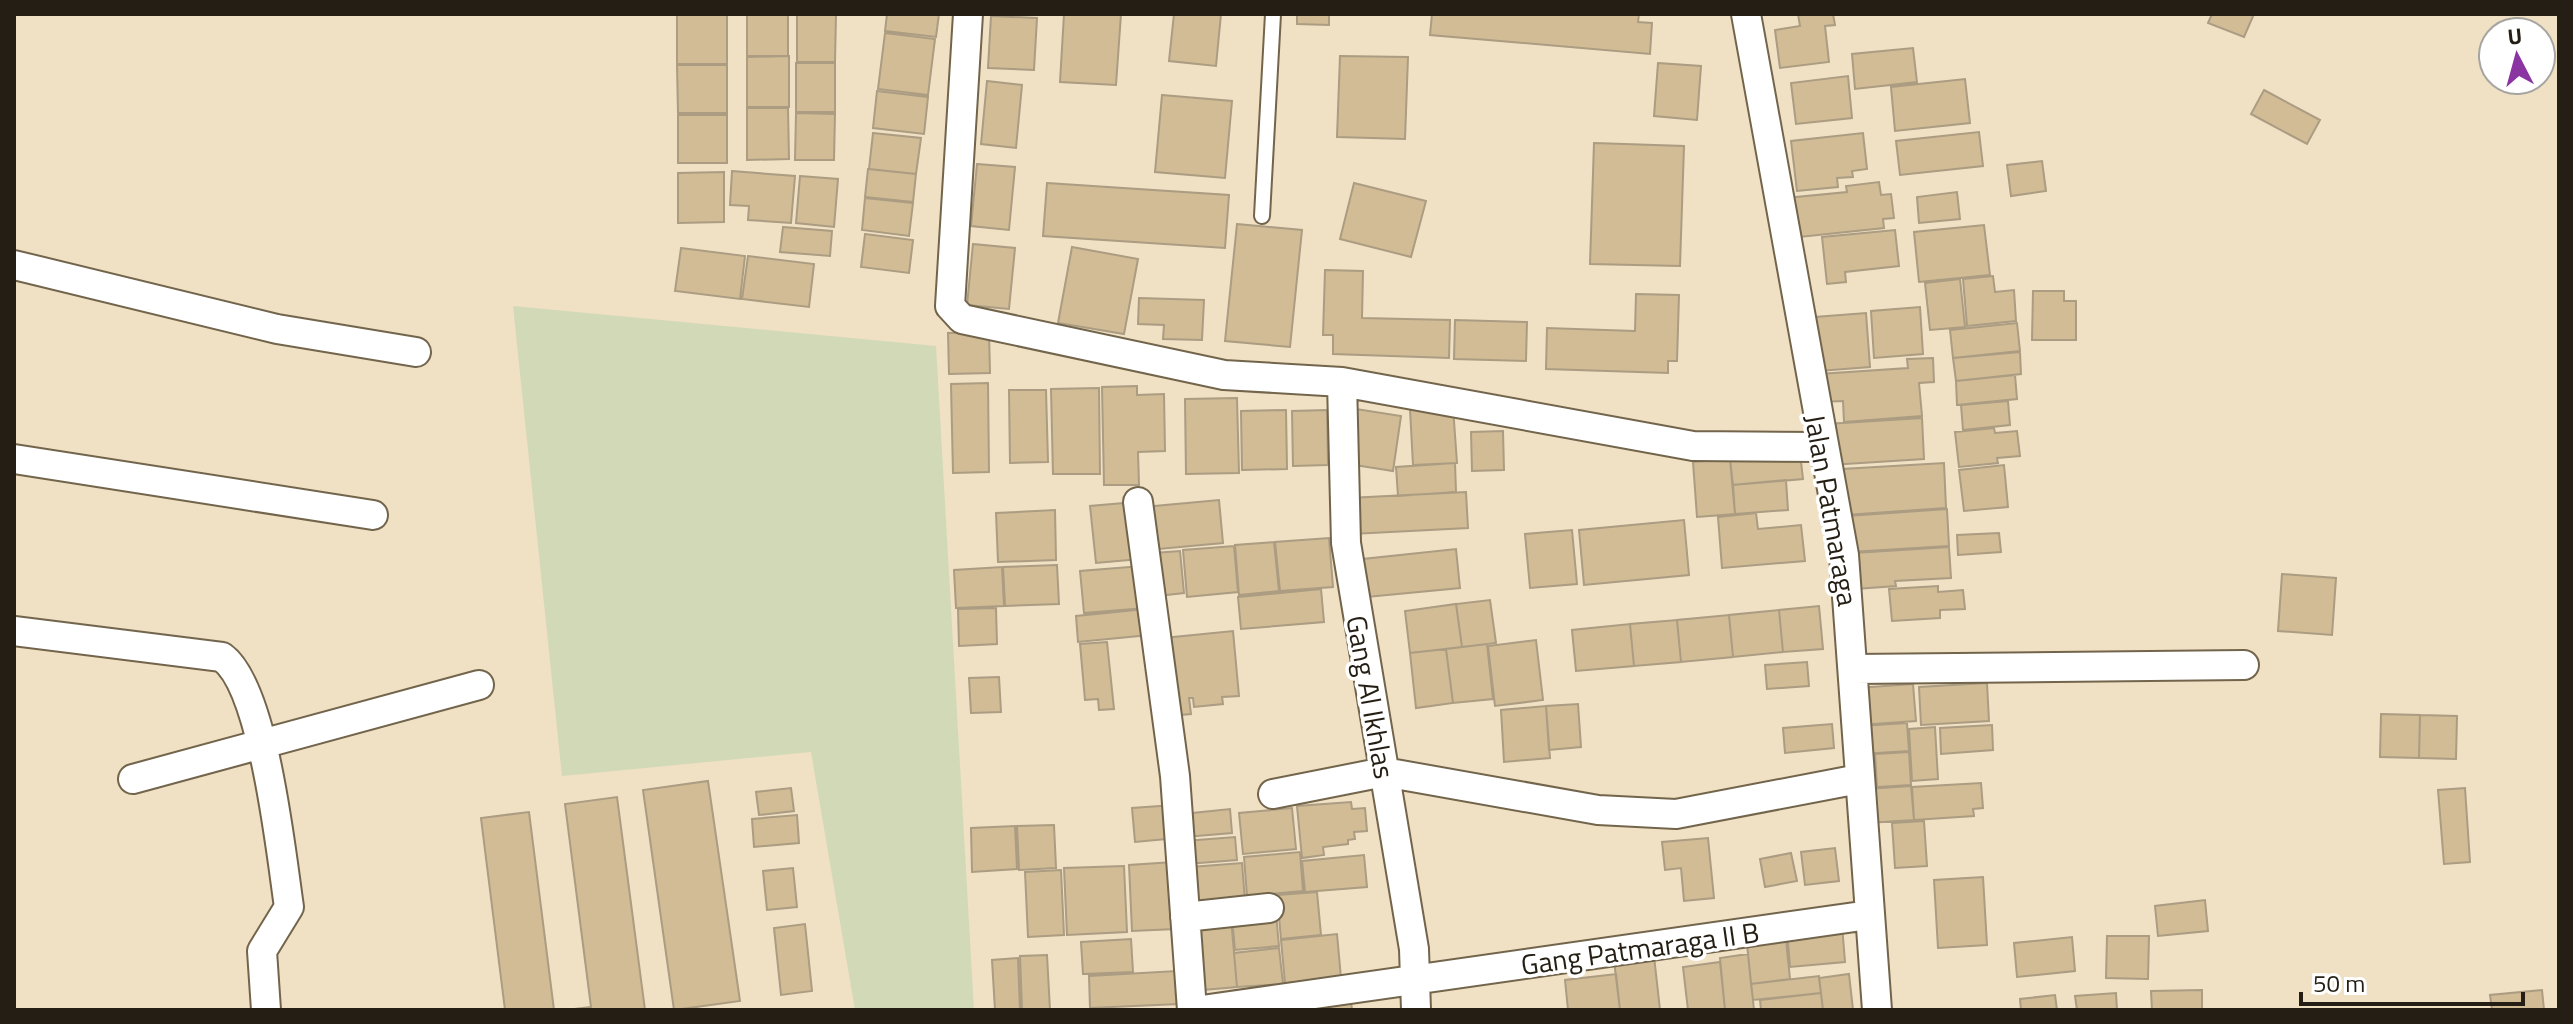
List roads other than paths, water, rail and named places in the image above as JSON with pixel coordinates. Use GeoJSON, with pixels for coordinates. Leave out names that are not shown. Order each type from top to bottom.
{"type":"FeatureCollection","features":[{"type":"Feature","properties":{"kind":"street"},"geometry":{"type":"LineString","coordinates":[[968,14],[954,225],[953,313],[988,327],[1209,372],[1342,382],[1693,446],[1822,447]]}},
{"type":"Feature","properties":{"kind":"street","name":"Jalan Patmaraga"},"geometry":{"type":"LineString","coordinates":[[1746,14],[1844,555],[1877,1010]]}},
{"type":"Feature","properties":{"kind":"street"},"geometry":{"type":"LineString","coordinates":[[14,265],[277,329],[416,352]]}},
{"type":"Feature","properties":{"kind":"street","name":"Gang Al Ikhlas"},"geometry":{"type":"LineString","coordinates":[[1342,382],[1346,543],[1414,949],[1412,981],[1416,1010]]}},
{"type":"Feature","properties":{"kind":"street"},"geometry":{"type":"LineString","coordinates":[[14,459],[373,515]]}},
{"type":"Feature","properties":{"kind":"street"},"geometry":{"type":"LineString","coordinates":[[1138,502],[1175,776],[1192,1010]]}},
{"type":"Feature","properties":{"kind":"street"},"geometry":{"type":"LineString","coordinates":[[14,631],[222,657],[240,674],[263,744],[289,907],[262,951],[266,1010]]}},
{"type":"Feature","properties":{"kind":"street"},"geometry":{"type":"LineString","coordinates":[[1854,669],[2244,665]]}},
{"type":"Feature","properties":{"kind":"street"},"geometry":{"type":"LineString","coordinates":[[133,779],[479,685]]}},
{"type":"Feature","properties":{"kind":"street"},"geometry":{"type":"LineString","coordinates":[[1273,794],[1384,772],[1598,810],[1676,814],[1859,779]]}},
{"type":"Feature","properties":{"kind":"street"},"geometry":{"type":"LineString","coordinates":[[1185,917],[1269,908]]}},
{"type":"Feature","properties":{"kind":"street","name":"Gang Patmaraga II B"},"geometry":{"type":"LineString","coordinates":[[1202,1010],[1869,915]]}},
{"type":"Feature","properties":{"kind":"lane"},"geometry":{"type":"LineString","coordinates":[[1262,216],[1273,14]]}}]}
